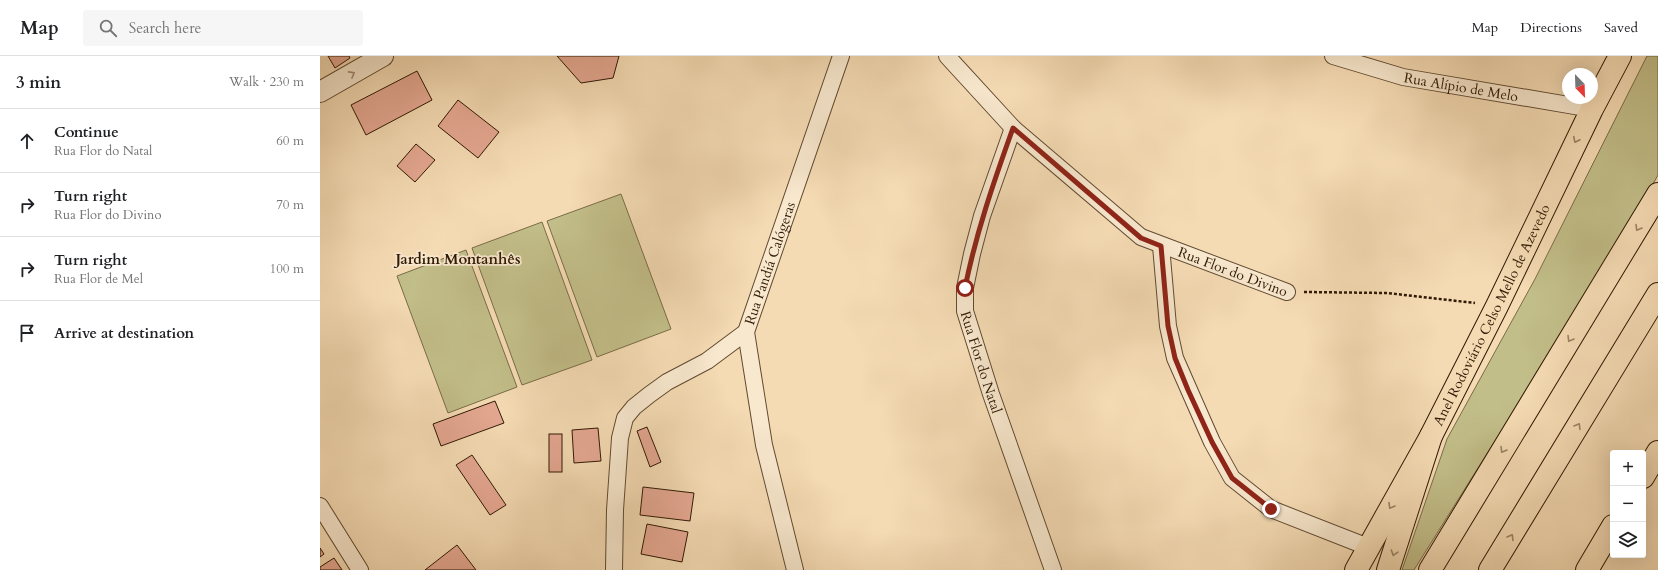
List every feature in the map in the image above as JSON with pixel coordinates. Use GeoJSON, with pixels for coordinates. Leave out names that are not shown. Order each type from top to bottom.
{"type":"FeatureCollection","features":[{"type":"Feature","properties":{"kind":"main road","name":"Anel Rodoviário Celso Mello de Azevedo"},"geometry":{"type":"LineString","coordinates":[[1356,570],[1431,436],[1497,306],[1592,109],[1620,56]]}},
{"type":"Feature","properties":{"kind":"main road"},"geometry":{"type":"LineString","coordinates":[[1430,570],[1658,194]]}},
{"type":"Feature","properties":{"kind":"main road"},"geometry":{"type":"LineString","coordinates":[[1490,570],[1658,294]]}},
{"type":"Feature","properties":{"kind":"main road"},"geometry":{"type":"LineString","coordinates":[[1388,570],[1431,436]]}},
{"type":"Feature","properties":{"kind":"main road"},"geometry":{"type":"LineString","coordinates":[[1646,472],[1658,452]]}},
{"type":"Feature","properties":{"kind":"main road"},"geometry":{"type":"LineString","coordinates":[[1587,570],[1610,531]]}},
{"type":"Feature","properties":{"kind":"street"},"geometry":{"type":"LineString","coordinates":[[320,92],[383,56]]}},
{"type":"Feature","properties":{"kind":"street","name":"Rua Pandiá Calógeras"},"geometry":{"type":"LineString","coordinates":[[795,570],[764,445],[746,332],[841,56]]}},
{"type":"Feature","properties":{"kind":"street","name":"Rua Flor do Divino"},"geometry":{"type":"LineString","coordinates":[[948,56],[1013,128],[1141,238],[1286,292]]}},
{"type":"Feature","properties":{"kind":"street","name":"Rua Alípio de Melo"},"geometry":{"type":"LineString","coordinates":[[1333,56],[1403,77],[1592,109]]}},
{"type":"Feature","properties":{"kind":"street","name":"Rua Flor do Natal"},"geometry":{"type":"LineString","coordinates":[[1013,128],[982,216],[972,254],[965,288],[965,311],[991,394],[1054,570]]}},
{"type":"Feature","properties":{"kind":"street"},"geometry":{"type":"LineString","coordinates":[[1161,246],[1168,326],[1175,358],[1212,442],[1232,478],[1271,509],[1368,547]]}},
{"type":"Feature","properties":{"kind":"street"},"geometry":{"type":"LineString","coordinates":[[614,570],[615,510],[620,438],[625,418],[634,407],[667,382],[707,362],[746,332]]}},
{"type":"Feature","properties":{"kind":"street"},"geometry":{"type":"LineString","coordinates":[[320,506],[360,570]]}},
{"type":"Feature","properties":{"kind":"path","name":"Rua Flor do Divino"},"geometry":{"type":"LineString","coordinates":[[1286,292],[1387,293],[1497,306]]}},
{"type":"Feature","properties":{"kind":"shaded area"},"geometry":{"type":"Polygon","coordinates":[[[1647,56],[1658,56],[1658,175],[1631,224],[1414,570],[1402,570],[1447,439],[1535,279],[1647,56]]]}},
{"type":"Feature","properties":{"kind":"shaded area"},"geometry":{"type":"Polygon","coordinates":[[[621,194],[671,329],[597,357],[547,221],[621,194]]]}},
{"type":"Feature","properties":{"kind":"shaded area"},"geometry":{"type":"Polygon","coordinates":[[[542,222],[592,360],[522,385],[472,248],[542,222]]]}},
{"type":"Feature","properties":{"kind":"shaded area"},"geometry":{"type":"Polygon","coordinates":[[[466,250],[517,387],[448,413],[397,276],[466,250]]]}},
{"type":"Feature","properties":{"kind":"building"},"geometry":{"type":"Polygon","coordinates":[[[328,56],[349,56],[350,58],[335,68],[328,56]]]}},
{"type":"Feature","properties":{"kind":"building"},"geometry":{"type":"Polygon","coordinates":[[[557,56],[619,56],[613,78],[581,83],[557,56]]]}},
{"type":"Feature","properties":{"kind":"building"},"geometry":{"type":"Polygon","coordinates":[[[417,71],[432,100],[366,135],[351,105],[417,71]]]}},
{"type":"Feature","properties":{"kind":"building"},"geometry":{"type":"Polygon","coordinates":[[[458,100],[499,132],[478,158],[438,126],[458,100]]]}},
{"type":"Feature","properties":{"kind":"building"},"geometry":{"type":"Polygon","coordinates":[[[416,144],[435,160],[415,182],[397,166],[416,144]]]}},
{"type":"Feature","properties":{"kind":"building"},"geometry":{"type":"Polygon","coordinates":[[[495,401],[504,423],[441,446],[433,424],[495,401]]]}},
{"type":"Feature","properties":{"kind":"building"},"geometry":{"type":"Polygon","coordinates":[[[647,427],[661,462],[650,467],[637,431],[647,427]]]}},
{"type":"Feature","properties":{"kind":"building"},"geometry":{"type":"Polygon","coordinates":[[[598,428],[601,461],[574,463],[572,430],[598,428]]]}},
{"type":"Feature","properties":{"kind":"building"},"geometry":{"type":"Polygon","coordinates":[[[549,434],[562,434],[562,472],[549,472],[549,434]]]}},
{"type":"Feature","properties":{"kind":"building"},"geometry":{"type":"Polygon","coordinates":[[[472,455],[506,505],[490,515],[456,465],[472,455]]]}},
{"type":"Feature","properties":{"kind":"building"},"geometry":{"type":"Polygon","coordinates":[[[643,487],[694,493],[690,521],[640,515],[643,487]]]}},
{"type":"Feature","properties":{"kind":"building"},"geometry":{"type":"Polygon","coordinates":[[[647,524],[688,532],[682,562],[641,554],[647,524]]]}},
{"type":"Feature","properties":{"kind":"building"},"geometry":{"type":"Polygon","coordinates":[[[457,545],[476,570],[425,570],[457,545]]]}},
{"type":"Feature","properties":{"kind":"building"},"geometry":{"type":"Polygon","coordinates":[[[320,548],[324,554],[320,557],[320,548]]]}},
{"type":"Feature","properties":{"kind":"building"},"geometry":{"type":"Polygon","coordinates":[[[334,558],[342,570],[320,570],[320,567],[334,558]]]}},
{"type":"Feature","properties":{"kind":"district","name":"Jardim Montanhês"},"geometry":{"type":"Point","coordinates":[458,259]}},
{"type":"Feature","properties":{"kind":"route"},"geometry":{"type":"LineString","coordinates":[[965,288],[982,216],[1013,128],[1141,238],[1161,246],[1168,326],[1175,358],[1188,390],[1212,442],[1232,478],[1271,509]]}}]}
